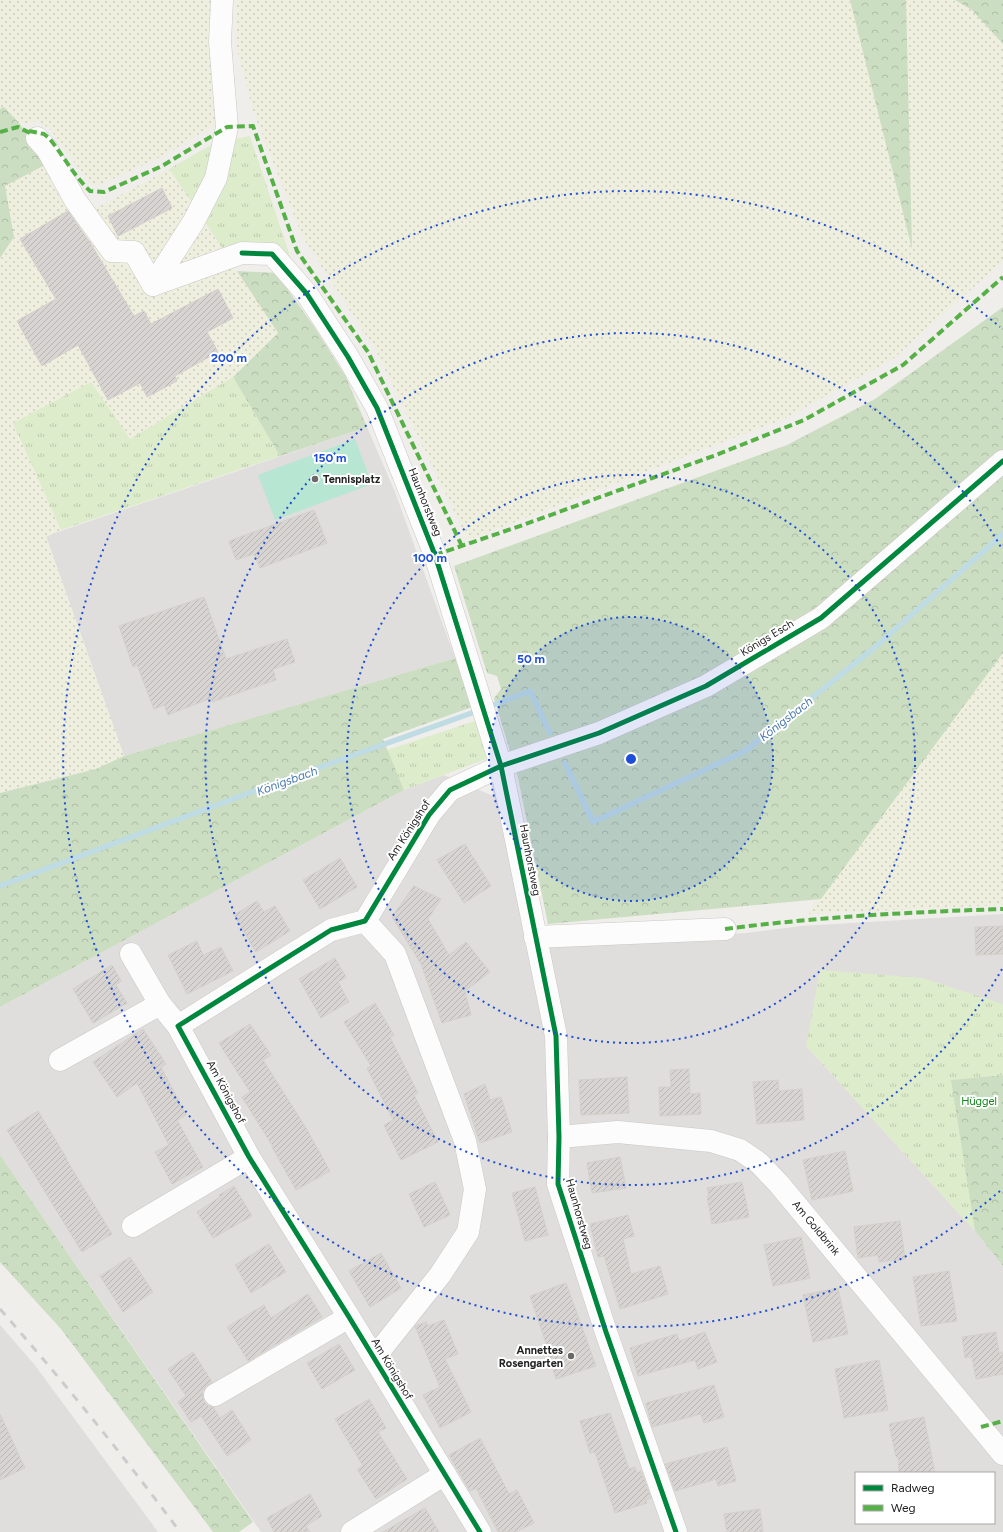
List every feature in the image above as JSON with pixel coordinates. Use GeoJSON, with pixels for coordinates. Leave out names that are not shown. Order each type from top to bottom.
{"type":"FeatureCollection","features":[{"type":"Feature","properties":{"kind":"street"},"geometry":{"type":"LineString","coordinates":[[36,138],[47,149],[75,200],[112,251],[134,252],[153,285],[194,221],[216,178],[228,127],[220,42],[222,0]]}},
{"type":"Feature","properties":{"kind":"street","name":"Haunhorstweg"},"geometry":{"type":"LineString","coordinates":[[153,285],[242,253],[272,254],[307,294],[348,357],[377,408],[435,555],[501,766],[556,1036],[559,1137],[558,1184],[606,1332],[676,1532]]}},
{"type":"Feature","properties":{"kind":"street","name":"Königs Esch"},"geometry":{"type":"LineString","coordinates":[[501,766],[599,733],[706,686],[821,618],[1003,461]]}},
{"type":"Feature","properties":{"kind":"street","name":"Am Königshof"},"geometry":{"type":"LineString","coordinates":[[374,1358],[440,1275],[468,1232],[475,1190],[465,1141],[395,954],[365,921],[429,815],[450,790],[501,766]]}},
{"type":"Feature","properties":{"kind":"street"},"geometry":{"type":"LineString","coordinates":[[178,1026],[331,930],[365,921]]}},
{"type":"Feature","properties":{"kind":"street"},"geometry":{"type":"LineString","coordinates":[[535,937],[725,929]]}},
{"type":"Feature","properties":{"kind":"street","name":"Am Königshof"},"geometry":{"type":"LineString","coordinates":[[131,954],[160,1004],[178,1026],[249,1157],[349,1317],[480,1532]]}},
{"type":"Feature","properties":{"kind":"street"},"geometry":{"type":"LineString","coordinates":[[60,1060],[160,1004]]}},
{"type":"Feature","properties":{"kind":"street","name":"Am Goldbrink"},"geometry":{"type":"LineString","coordinates":[[559,1137],[618,1132],[711,1141],[740,1150],[759,1163],[784,1190],[1003,1454]]}},
{"type":"Feature","properties":{"kind":"street"},"geometry":{"type":"LineString","coordinates":[[134,1226],[249,1157]]}},
{"type":"Feature","properties":{"kind":"street"},"geometry":{"type":"LineString","coordinates":[[215,1395],[349,1317]]}},
{"type":"Feature","properties":{"kind":"street"},"geometry":{"type":"LineString","coordinates":[[352,1532],[445,1474]]}},
{"type":"Feature","properties":{"kind":"shaded area"},"geometry":{"type":"Polygon","coordinates":[[[367,427],[395,492],[455,658],[124,756],[46,536],[367,427]]]}},
{"type":"Feature","properties":{"kind":"shaded area"},"geometry":{"type":"Polygon","coordinates":[[[444,775],[498,798],[526,947],[746,933],[801,926],[1003,914],[1003,1004],[806,1046],[975,1231],[1003,1266],[1003,1532],[261,1532],[0,1155],[0,1007],[404,790],[444,775]]]}},
{"type":"Feature","properties":{"kind":"shaded area"},"geometry":{"type":"Polygon","coordinates":[[[0,1325],[34,1364],[158,1532],[0,1532],[0,1325]]]}},
{"type":"Feature","properties":{"kind":"green space"},"geometry":{"type":"Polygon","coordinates":[[[0,0],[213,0],[219,122],[165,155],[102,184],[94,186],[87,180],[50,129],[37,121],[20,124],[4,107],[0,109],[0,0]]]}},
{"type":"Feature","properties":{"kind":"green space"},"geometry":{"type":"Polygon","coordinates":[[[236,0],[850,0],[911,246],[906,0],[955,0],[972,10],[1003,44],[1003,261],[893,359],[786,418],[468,540],[377,353],[302,236],[253,111],[237,49],[236,0]]]}},
{"type":"Feature","properties":{"kind":"green space"},"geometry":{"type":"Polygon","coordinates":[[[850,0],[906,0],[912,249],[850,0]]]}},
{"type":"Feature","properties":{"kind":"green space"},"geometry":{"type":"Polygon","coordinates":[[[955,0],[1003,0],[1003,44],[972,10],[955,0]]]}},
{"type":"Feature","properties":{"kind":"green space"},"geometry":{"type":"Polygon","coordinates":[[[4,107],[20,124],[45,165],[5,186],[14,237],[0,258],[0,109],[4,107]]]}},
{"type":"Feature","properties":{"kind":"green space"},"geometry":{"type":"Polygon","coordinates":[[[250,136],[292,262],[223,250],[203,219],[235,139],[250,136]]]}},
{"type":"Feature","properties":{"kind":"green space"},"geometry":{"type":"Polygon","coordinates":[[[216,142],[195,207],[169,169],[216,142]]]}},
{"type":"Feature","properties":{"kind":"green space"},"geometry":{"type":"Polygon","coordinates":[[[45,165],[91,211],[169,169],[278,333],[233,377],[130,439],[14,422],[61,530],[46,537],[124,756],[96,769],[0,793],[0,258],[14,237],[5,186],[45,165]]]}},
{"type":"Feature","properties":{"kind":"green space"},"geometry":{"type":"Polygon","coordinates":[[[237,271],[276,273],[315,328],[346,377],[367,427],[280,456],[233,377],[278,333],[237,271]]]}},
{"type":"Feature","properties":{"kind":"green space"},"geometry":{"type":"Polygon","coordinates":[[[1003,307],[1003,653],[821,899],[548,924],[518,778],[494,698],[501,689],[497,676],[487,673],[454,566],[787,445],[875,399],[1003,307]]]}},
{"type":"Feature","properties":{"kind":"green space"},"geometry":{"type":"Polygon","coordinates":[[[233,377],[280,456],[61,530],[13,423],[91,382],[130,439],[233,377]]]}},
{"type":"Feature","properties":{"kind":"green space","name":"Tennisplatz"},"geometry":{"type":"Polygon","coordinates":[[[355,439],[372,484],[275,520],[258,475],[355,439]]]}},
{"type":"Feature","properties":{"kind":"green space"},"geometry":{"type":"Polygon","coordinates":[[[1003,651],[1003,905],[806,914],[1003,651]]]}},
{"type":"Feature","properties":{"kind":"green space"},"geometry":{"type":"Polygon","coordinates":[[[455,658],[472,707],[383,739],[404,790],[0,1007],[0,793],[96,769],[124,756],[455,658]]]}},
{"type":"Feature","properties":{"kind":"green space"},"geometry":{"type":"Polygon","coordinates":[[[478,720],[486,759],[404,790],[387,750],[478,720]]]}},
{"type":"Feature","properties":{"kind":"green space"},"geometry":{"type":"Polygon","coordinates":[[[820,970],[922,978],[1003,1004],[1003,1075],[952,1080],[975,1231],[806,1046],[820,970]]]}},
{"type":"Feature","properties":{"kind":"green space","name":"Hüggel"},"geometry":{"type":"Polygon","coordinates":[[[1003,1075],[1003,1266],[975,1231],[951,1080],[1003,1075]]]}},
{"type":"Feature","properties":{"kind":"green space"},"geometry":{"type":"Polygon","coordinates":[[[0,1155],[253,1522],[239,1532],[213,1532],[61,1329],[0,1262],[0,1155]]]}},
{"type":"Feature","properties":{"kind":"building"},"geometry":{"type":"Polygon","coordinates":[[[162,188],[172,208],[118,236],[108,216],[162,188]]]}},
{"type":"Feature","properties":{"kind":"building"},"geometry":{"type":"Polygon","coordinates":[[[68,211],[91,244],[134,316],[144,311],[151,324],[218,289],[233,318],[207,332],[218,352],[175,376],[177,381],[147,397],[140,383],[108,400],[78,345],[42,366],[17,321],[56,299],[20,239],[68,211]]]}},
{"type":"Feature","properties":{"kind":"building"},"geometry":{"type":"Polygon","coordinates":[[[314,510],[327,543],[260,568],[254,554],[236,560],[229,541],[314,510]]]}},
{"type":"Feature","properties":{"kind":"building"},"geometry":{"type":"Polygon","coordinates":[[[204,597],[226,659],[287,639],[295,662],[273,669],[276,680],[212,702],[211,698],[168,715],[164,705],[154,709],[137,665],[133,667],[119,626],[204,597]]]}},
{"type":"Feature","properties":{"kind":"building"},"geometry":{"type":"Polygon","coordinates":[[[465,844],[491,886],[464,903],[437,860],[465,844]]]}},
{"type":"Feature","properties":{"kind":"building"},"geometry":{"type":"Polygon","coordinates":[[[340,858],[357,887],[320,909],[303,880],[340,858]]]}},
{"type":"Feature","properties":{"kind":"building"},"geometry":{"type":"Polygon","coordinates":[[[414,886],[441,899],[428,919],[449,955],[466,942],[490,972],[465,991],[471,1015],[442,1023],[421,964],[392,917],[414,886]]]}},
{"type":"Feature","properties":{"kind":"building"},"geometry":{"type":"Polygon","coordinates":[[[257,901],[264,912],[275,906],[290,931],[256,952],[234,915],[257,901]]]}},
{"type":"Feature","properties":{"kind":"building"},"geometry":{"type":"Polygon","coordinates":[[[1003,926],[1003,954],[976,955],[975,927],[1003,926]]]}},
{"type":"Feature","properties":{"kind":"building"},"geometry":{"type":"Polygon","coordinates":[[[197,941],[203,955],[221,947],[233,971],[187,994],[168,955],[197,941]]]}},
{"type":"Feature","properties":{"kind":"building"},"geometry":{"type":"Polygon","coordinates":[[[335,958],[346,977],[338,982],[349,1002],[321,1018],[299,979],[335,958]]]}},
{"type":"Feature","properties":{"kind":"building"},"geometry":{"type":"Polygon","coordinates":[[[112,965],[121,981],[116,985],[127,1003],[93,1023],[73,989],[112,965]]]}},
{"type":"Feature","properties":{"kind":"building"},"geometry":{"type":"Polygon","coordinates":[[[375,1003],[394,1035],[390,1037],[418,1093],[414,1095],[438,1142],[401,1160],[384,1125],[393,1120],[367,1068],[371,1066],[344,1022],[375,1003]]]}},
{"type":"Feature","properties":{"kind":"building"},"geometry":{"type":"Polygon","coordinates":[[[250,1024],[271,1055],[263,1060],[306,1128],[330,1171],[296,1190],[273,1147],[242,1097],[250,1092],[219,1043],[250,1024]]]}},
{"type":"Feature","properties":{"kind":"building"},"geometry":{"type":"Polygon","coordinates":[[[143,1029],[166,1064],[161,1067],[186,1115],[177,1120],[203,1167],[172,1184],[155,1152],[169,1145],[137,1083],[117,1097],[93,1062],[143,1029]]]}},
{"type":"Feature","properties":{"kind":"building"},"geometry":{"type":"Polygon","coordinates":[[[689,1069],[690,1094],[700,1093],[701,1114],[660,1116],[659,1087],[671,1087],[670,1070],[689,1069]]]}},
{"type":"Feature","properties":{"kind":"building"},"geometry":{"type":"Polygon","coordinates":[[[627,1077],[629,1113],[581,1115],[579,1080],[627,1077]]]}},
{"type":"Feature","properties":{"kind":"building"},"geometry":{"type":"Polygon","coordinates":[[[778,1080],[779,1091],[802,1089],[804,1120],[757,1124],[753,1082],[778,1080]]]}},
{"type":"Feature","properties":{"kind":"building"},"geometry":{"type":"Polygon","coordinates":[[[485,1084],[490,1100],[501,1097],[512,1132],[480,1143],[464,1094],[485,1084]]]}},
{"type":"Feature","properties":{"kind":"building"},"geometry":{"type":"Polygon","coordinates":[[[38,1111],[112,1234],[82,1252],[7,1130],[38,1111]]]}},
{"type":"Feature","properties":{"kind":"building"},"geometry":{"type":"Polygon","coordinates":[[[845,1151],[853,1191],[812,1200],[803,1160],[845,1151]]]}},
{"type":"Feature","properties":{"kind":"building"},"geometry":{"type":"Polygon","coordinates":[[[620,1157],[626,1188],[592,1193],[587,1163],[620,1157]]]}},
{"type":"Feature","properties":{"kind":"building"},"geometry":{"type":"Polygon","coordinates":[[[435,1182],[450,1215],[424,1227],[409,1194],[435,1182]]]}},
{"type":"Feature","properties":{"kind":"building"},"geometry":{"type":"Polygon","coordinates":[[[742,1182],[749,1217],[712,1224],[707,1188],[742,1182]]]}},
{"type":"Feature","properties":{"kind":"building"},"geometry":{"type":"Polygon","coordinates":[[[234,1186],[252,1216],[213,1238],[197,1212],[220,1197],[219,1195],[234,1186]]]}},
{"type":"Feature","properties":{"kind":"building"},"geometry":{"type":"Polygon","coordinates":[[[535,1187],[548,1235],[525,1241],[512,1193],[535,1187]]]}},
{"type":"Feature","properties":{"kind":"building"},"geometry":{"type":"Polygon","coordinates":[[[628,1215],[634,1236],[623,1239],[631,1274],[660,1266],[668,1294],[620,1309],[604,1256],[598,1257],[590,1224],[628,1215]]]}},
{"type":"Feature","properties":{"kind":"building"},"geometry":{"type":"Polygon","coordinates":[[[900,1221],[905,1259],[879,1262],[878,1255],[858,1258],[854,1227],[900,1221]]]}},
{"type":"Feature","properties":{"kind":"building"},"geometry":{"type":"Polygon","coordinates":[[[801,1237],[810,1278],[773,1286],[764,1245],[801,1237]]]}},
{"type":"Feature","properties":{"kind":"building"},"geometry":{"type":"Polygon","coordinates":[[[269,1244],[286,1272],[251,1293],[235,1265],[269,1244]]]}},
{"type":"Feature","properties":{"kind":"building"},"geometry":{"type":"Polygon","coordinates":[[[381,1253],[401,1288],[370,1307],[349,1271],[381,1253]]]}},
{"type":"Feature","properties":{"kind":"building"},"geometry":{"type":"Polygon","coordinates":[[[130,1257],[153,1292],[123,1312],[100,1276],[130,1257]]]}},
{"type":"Feature","properties":{"kind":"building"},"geometry":{"type":"Polygon","coordinates":[[[949,1271],[957,1321],[921,1326],[913,1277],[949,1271]]]}},
{"type":"Feature","properties":{"kind":"building"},"geometry":{"type":"Polygon","coordinates":[[[566,1283],[596,1366],[556,1379],[546,1347],[547,1346],[530,1296],[566,1283]]]}},
{"type":"Feature","properties":{"kind":"building"},"geometry":{"type":"Polygon","coordinates":[[[838,1288],[848,1334],[813,1342],[803,1295],[838,1288]]]}},
{"type":"Feature","properties":{"kind":"building"},"geometry":{"type":"Polygon","coordinates":[[[308,1294],[322,1317],[248,1361],[227,1327],[264,1305],[271,1318],[308,1294]]]}},
{"type":"Feature","properties":{"kind":"building"},"geometry":{"type":"Polygon","coordinates":[[[444,1320],[458,1354],[445,1359],[471,1412],[440,1428],[423,1395],[440,1387],[415,1326],[426,1322],[428,1326],[444,1320]]]}},
{"type":"Feature","properties":{"kind":"building"},"geometry":{"type":"Polygon","coordinates":[[[705,1332],[717,1362],[698,1369],[695,1360],[638,1376],[630,1348],[677,1334],[679,1341],[705,1332]]]}},
{"type":"Feature","properties":{"kind":"building"},"geometry":{"type":"Polygon","coordinates":[[[996,1332],[999,1353],[1003,1352],[1003,1374],[976,1379],[972,1357],[965,1358],[962,1337],[996,1332]]]}},
{"type":"Feature","properties":{"kind":"building"},"geometry":{"type":"Polygon","coordinates":[[[339,1344],[355,1370],[322,1389],[307,1363],[339,1344]]]}},
{"type":"Feature","properties":{"kind":"building"},"geometry":{"type":"Polygon","coordinates":[[[193,1352],[212,1382],[202,1391],[204,1402],[208,1406],[213,1407],[220,1418],[232,1410],[251,1440],[227,1456],[201,1416],[191,1422],[178,1402],[186,1396],[168,1369],[193,1352]]]}},
{"type":"Feature","properties":{"kind":"building"},"geometry":{"type":"Polygon","coordinates":[[[879,1360],[888,1410],[844,1418],[835,1369],[879,1360]]]}},
{"type":"Feature","properties":{"kind":"building"},"geometry":{"type":"Polygon","coordinates":[[[714,1385],[724,1417],[704,1423],[701,1414],[652,1427],[646,1403],[714,1385]]]}},
{"type":"Feature","properties":{"kind":"building"},"geometry":{"type":"Polygon","coordinates":[[[369,1399],[386,1428],[378,1432],[407,1479],[376,1499],[357,1469],[363,1466],[335,1419],[369,1399]]]}},
{"type":"Feature","properties":{"kind":"building"},"geometry":{"type":"Polygon","coordinates":[[[610,1413],[629,1469],[635,1467],[637,1473],[641,1471],[651,1498],[646,1500],[647,1503],[615,1513],[595,1452],[590,1453],[580,1421],[610,1413]]]}},
{"type":"Feature","properties":{"kind":"building"},"geometry":{"type":"Polygon","coordinates":[[[0,1414],[25,1468],[0,1480],[0,1414]]]}},
{"type":"Feature","properties":{"kind":"building"},"geometry":{"type":"Polygon","coordinates":[[[924,1417],[935,1472],[899,1472],[898,1456],[896,1457],[889,1424],[924,1417]]]}},
{"type":"Feature","properties":{"kind":"building"},"geometry":{"type":"Polygon","coordinates":[[[480,1438],[509,1494],[517,1490],[534,1523],[516,1532],[498,1532],[476,1488],[470,1491],[449,1455],[480,1438]]]}},
{"type":"Feature","properties":{"kind":"building"},"geometry":{"type":"Polygon","coordinates":[[[727,1447],[736,1481],[718,1486],[716,1479],[675,1491],[665,1464],[727,1447]]]}},
{"type":"Feature","properties":{"kind":"building"},"geometry":{"type":"Polygon","coordinates":[[[310,1494],[322,1516],[306,1526],[310,1532],[274,1532],[267,1518],[310,1494]]]}},
{"type":"Feature","properties":{"kind":"building"},"geometry":{"type":"Polygon","coordinates":[[[425,1508],[439,1532],[383,1532],[425,1508]]]}},
{"type":"Feature","properties":{"kind":"building"},"geometry":{"type":"Polygon","coordinates":[[[760,1509],[763,1532],[727,1532],[724,1514],[760,1509]]]}},
{"type":"Feature","properties":{"kind":"waterway","name":"Königsbach"},"geometry":{"type":"LineString","coordinates":[[565,763],[593,822],[745,751],[874,648],[1003,534]]}},
{"type":"Feature","properties":{"kind":"waterway","name":"Königsbach"},"geometry":{"type":"LineString","coordinates":[[488,707],[530,691],[550,733]]}},
{"type":"Feature","properties":{"kind":"waterway","name":"Königsbach"},"geometry":{"type":"LineString","coordinates":[[0,886],[273,784],[480,710]]}},
{"type":"Feature","properties":{"kind":"railway"},"geometry":{"type":"LineString","coordinates":[[0,1309],[47,1363],[137,1475],[180,1532]]}},
{"type":"Feature","properties":{"kind":"marked path"},"geometry":{"type":"LineString","coordinates":[[29,131],[44,134],[49,138],[79,179],[90,191],[104,192],[162,166],[227,127],[253,126],[297,251],[368,352],[462,546]]}},
{"type":"Feature","properties":{"kind":"marked path"},"geometry":{"type":"LineString","coordinates":[[0,132],[18,127],[32,134]]}},
{"type":"Feature","properties":{"kind":"marked path"},"geometry":{"type":"LineString","coordinates":[[435,555],[523,525],[716,455],[804,420],[903,365],[1003,277]]}},
{"type":"Feature","properties":{"kind":"marked path"},"geometry":{"type":"LineString","coordinates":[[725,929],[794,921],[1003,909]]}},
{"type":"Feature","properties":{"kind":"marked path"},"geometry":{"type":"LineString","coordinates":[[981,1427],[1003,1421]]}},
{"type":"Feature","properties":{"kind":"cycle path"},"geometry":{"type":"LineString","coordinates":[[242,253],[272,254],[307,294],[348,357],[377,408],[435,555],[501,766],[556,1036],[559,1137],[558,1184],[606,1332],[676,1532]]}},
{"type":"Feature","properties":{"kind":"cycle path"},"geometry":{"type":"LineString","coordinates":[[480,1532],[349,1317],[249,1157],[178,1026],[331,930],[365,921],[429,815],[450,790],[501,766],[599,733],[706,686],[821,618],[1003,461]]}},
{"type":"Feature","properties":{"kind":"place","name":"Tennisplatz"},"geometry":{"type":"Point","coordinates":[315,479]}},
{"type":"Feature","properties":{"kind":"place","name":"Annettes Rosengarten"},"geometry":{"type":"Point","coordinates":[571,1356]}}]}
